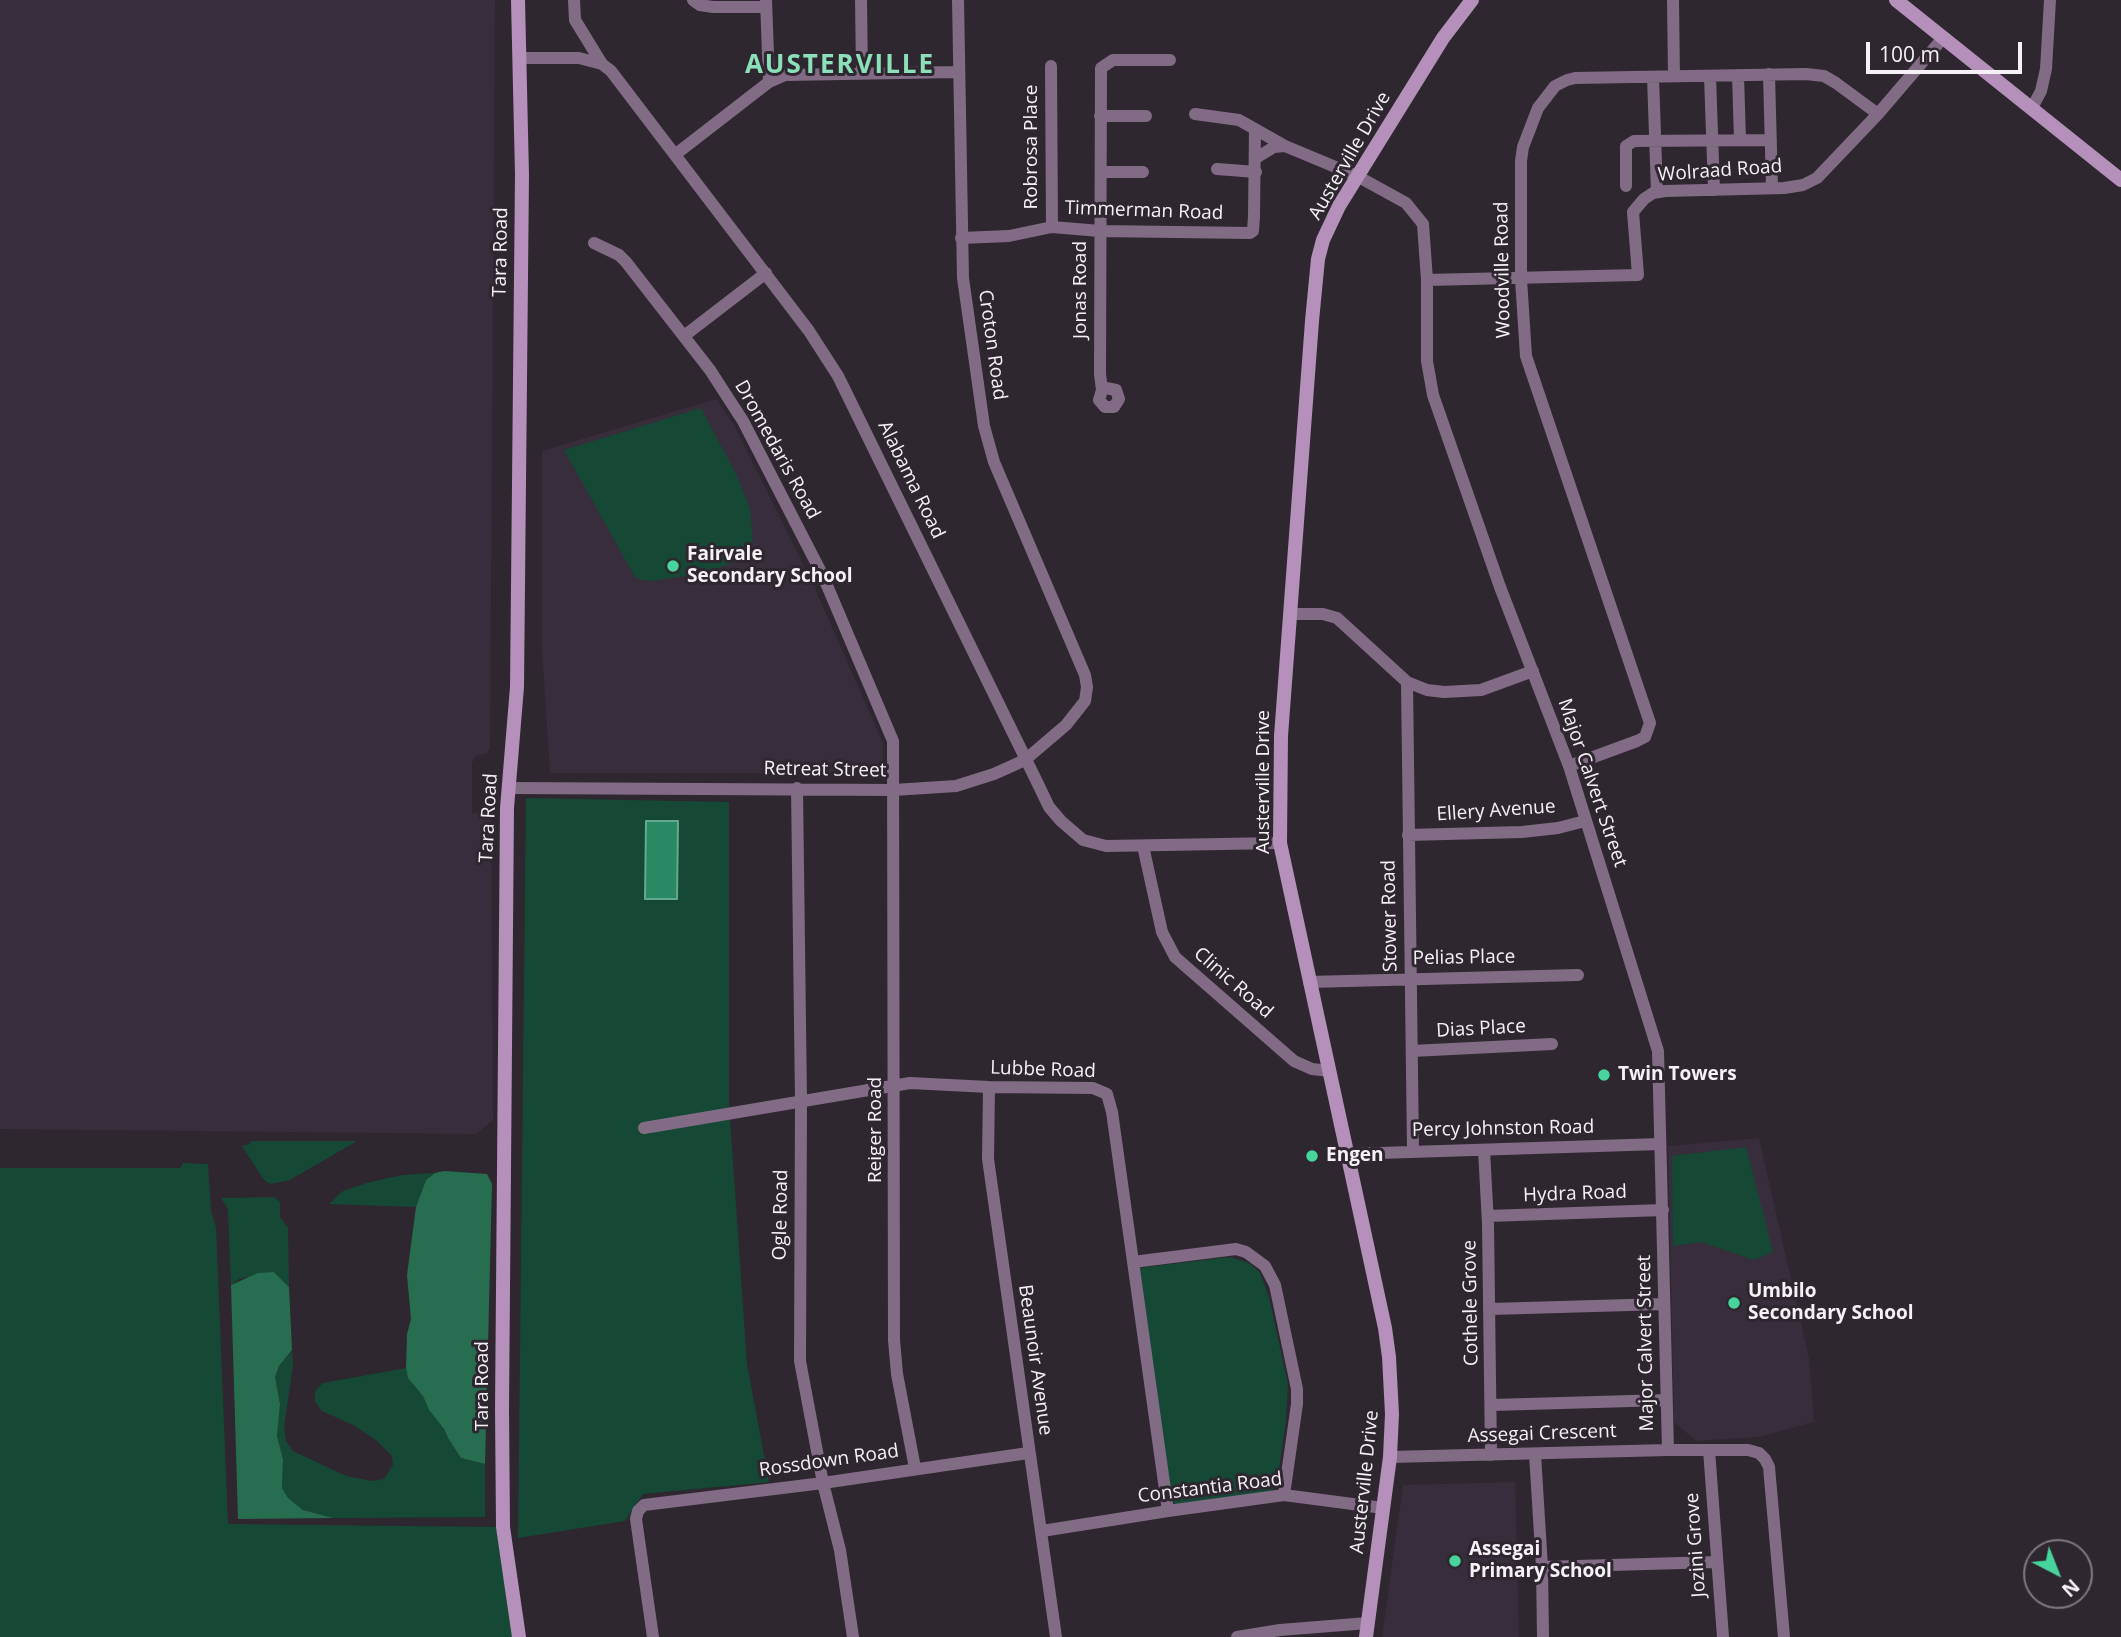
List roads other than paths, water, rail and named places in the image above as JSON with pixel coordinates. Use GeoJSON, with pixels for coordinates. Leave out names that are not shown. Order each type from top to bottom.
{"type":"FeatureCollection","features":[{"type":"Feature","properties":{"kind":"street","name":"Tara Road"},"geometry":{"type":"LineString","coordinates":[[518,0],[522,175],[517,687],[508,788],[505,896],[503,1492],[505,1550],[519,1637]]}},
{"type":"Feature","properties":{"kind":"street","name":"Alabama Road"},"geometry":{"type":"LineString","coordinates":[[574,0],[575,20],[602,64],[618,78],[676,154],[809,331],[838,376],[1049,807],[1083,840],[1106,846],[1280,843]]}},
{"type":"Feature","properties":{"kind":"street"},"geometry":{"type":"LineString","coordinates":[[693,0],[700,5],[713,7],[765,4],[769,82]]}},
{"type":"Feature","properties":{"kind":"street"},"geometry":{"type":"LineString","coordinates":[[861,0],[862,74]]}},
{"type":"Feature","properties":{"kind":"street","name":"Croton Road"},"geometry":{"type":"LineString","coordinates":[[958,0],[961,238],[968,314],[988,445],[1086,675]]}},
{"type":"Feature","properties":{"kind":"street","name":"Austerville Drive"},"geometry":{"type":"LineString","coordinates":[[1367,1630],[1390,1457],[1391,1383],[1387,1345],[1348,1154],[1280,843],[1281,736],[1315,280],[1321,250],[1330,223],[1357,176],[1443,38],[1472,0]]}},
{"type":"Feature","properties":{"kind":"street"},"geometry":{"type":"LineString","coordinates":[[1673,0],[1674,76]]}},
{"type":"Feature","properties":{"kind":"street"},"geometry":{"type":"LineString","coordinates":[[1896,0],[2121,180]]}},
{"type":"Feature","properties":{"kind":"street"},"geometry":{"type":"LineString","coordinates":[[2032,108],[2041,91],[2046,69],[2050,0]]}},
{"type":"Feature","properties":{"kind":"street","name":"Wolraad Road"},"geometry":{"type":"LineString","coordinates":[[1427,280],[1638,275],[1633,212],[1644,199],[1657,192],[1772,188],[1803,185],[1817,178],[1878,114],[1943,38]]}},
{"type":"Feature","properties":{"kind":"street"},"geometry":{"type":"LineString","coordinates":[[520,58],[579,58],[602,64]]}},
{"type":"Feature","properties":{"kind":"street","name":"Jonas Road"},"geometry":{"type":"LineString","coordinates":[[1102,390],[1100,75],[1103,65],[1113,60],[1171,60]]}},
{"type":"Feature","properties":{"kind":"street","name":"Robrosa Place"},"geometry":{"type":"LineString","coordinates":[[1051,66],[1052,227]]}},
{"type":"Feature","properties":{"kind":"street"},"geometry":{"type":"LineString","coordinates":[[676,154],[769,82],[785,75],[958,72]]}},
{"type":"Feature","properties":{"kind":"street"},"geometry":{"type":"LineString","coordinates":[[1769,74],[1772,188]]}},
{"type":"Feature","properties":{"kind":"street","name":"Woodville Road"},"geometry":{"type":"LineString","coordinates":[[1569,766],[1645,737],[1650,723],[1529,366],[1523,337],[1521,161],[1525,139],[1538,108],[1555,86],[1567,79],[1806,74],[1824,76],[1878,114]]}},
{"type":"Feature","properties":{"kind":"street"},"geometry":{"type":"LineString","coordinates":[[1710,75],[1713,190]]}},
{"type":"Feature","properties":{"kind":"street"},"geometry":{"type":"LineString","coordinates":[[1738,75],[1740,140]]}},
{"type":"Feature","properties":{"kind":"street"},"geometry":{"type":"LineString","coordinates":[[1653,77],[1657,192]]}},
{"type":"Feature","properties":{"kind":"street","name":"Major Calvert Street"},"geometry":{"type":"LineString","coordinates":[[1195,114],[1240,120],[1285,146],[1357,176],[1406,203],[1423,224],[1427,280],[1427,361],[1433,395],[1500,587],[1569,766],[1654,1036],[1659,1063],[1668,1450]]}},
{"type":"Feature","properties":{"kind":"street"},"geometry":{"type":"LineString","coordinates":[[1100,116],[1146,116]]}},
{"type":"Feature","properties":{"kind":"street","name":"Timmerman Road"},"geometry":{"type":"LineString","coordinates":[[961,238],[1009,236],[1052,227],[1100,231],[1250,233],[1254,225],[1255,129]]}},
{"type":"Feature","properties":{"kind":"street"},"geometry":{"type":"LineString","coordinates":[[1626,186],[1626,146],[1634,141],[1770,140]]}},
{"type":"Feature","properties":{"kind":"street"},"geometry":{"type":"LineString","coordinates":[[1256,158],[1274,148],[1285,146]]}},
{"type":"Feature","properties":{"kind":"street"},"geometry":{"type":"LineString","coordinates":[[1217,169],[1256,172]]}},
{"type":"Feature","properties":{"kind":"street"},"geometry":{"type":"LineString","coordinates":[[1101,172],[1143,172]]}},
{"type":"Feature","properties":{"kind":"street","name":"Dromedaris Road"},"geometry":{"type":"LineString","coordinates":[[594,243],[622,258],[684,335],[752,436],[823,576],[889,726],[895,752],[894,790]]}},
{"type":"Feature","properties":{"kind":"street"},"geometry":{"type":"LineString","coordinates":[[684,335],[766,273]]}},
{"type":"Feature","properties":{"kind":"street"},"geometry":{"type":"LineString","coordinates":[[1290,614],[1323,614],[1337,618],[1407,682],[1427,690],[1469,692],[1488,688],[1533,671]]}},
{"type":"Feature","properties":{"kind":"street","name":"Retreat Street"},"geometry":{"type":"LineString","coordinates":[[508,788],[894,790],[956,786],[987,777],[1026,760],[1077,713],[1084,701],[1086,675]]}},
{"type":"Feature","properties":{"kind":"street","name":"Stower Road"},"geometry":{"type":"LineString","coordinates":[[1407,682],[1413,1150]]}},
{"type":"Feature","properties":{"kind":"street","name":"Ogle Road"},"geometry":{"type":"LineString","coordinates":[[797,788],[801,1101],[799,1340],[803,1379],[822,1483],[840,1550],[853,1637]]}},
{"type":"Feature","properties":{"kind":"street","name":"Reiger Road"},"geometry":{"type":"LineString","coordinates":[[894,790],[894,1340],[897,1374],[915,1468]]}},
{"type":"Feature","properties":{"kind":"street","name":"Ellery Avenue"},"geometry":{"type":"LineString","coordinates":[[1408,835],[1522,832],[1558,828],[1585,821]]}},
{"type":"Feature","properties":{"kind":"street","name":"Clinic Road"},"geometry":{"type":"LineString","coordinates":[[1143,846],[1163,932],[1175,957],[1294,1061],[1312,1069],[1330,1071]]}},
{"type":"Feature","properties":{"kind":"street","name":"Pelias Place"},"geometry":{"type":"LineString","coordinates":[[1309,982],[1577,975]]}},
{"type":"Feature","properties":{"kind":"street","name":"Dias Place"},"geometry":{"type":"LineString","coordinates":[[1412,1051],[1552,1044]]}},
{"type":"Feature","properties":{"kind":"street","name":"Lubbe Road"},"geometry":{"type":"LineString","coordinates":[[643,1128],[919,1083],[1093,1088],[1107,1094],[1112,1112],[1168,1511]]}},
{"type":"Feature","properties":{"kind":"street","name":"Beaunoir Avenue"},"geometry":{"type":"LineString","coordinates":[[989,1087],[988,1159],[1056,1637]]}},
{"type":"Feature","properties":{"kind":"street","name":"Percy Johnston Road"},"geometry":{"type":"LineString","coordinates":[[1348,1154],[1660,1144]]}},
{"type":"Feature","properties":{"kind":"street","name":"Cothele Grove"},"geometry":{"type":"LineString","coordinates":[[1484,1150],[1488,1216],[1491,1455]]}},
{"type":"Feature","properties":{"kind":"street","name":"Hydra Road"},"geometry":{"type":"LineString","coordinates":[[1488,1216],[1663,1210]]}},
{"type":"Feature","properties":{"kind":"street"},"geometry":{"type":"LineString","coordinates":[[1133,1262],[1236,1249],[1265,1266],[1275,1286],[1297,1389],[1284,1495]]}},
{"type":"Feature","properties":{"kind":"street"},"geometry":{"type":"LineString","coordinates":[[1490,1309],[1664,1304]]}},
{"type":"Feature","properties":{"kind":"street"},"geometry":{"type":"LineString","coordinates":[[1492,1405],[1666,1399]]}},
{"type":"Feature","properties":{"kind":"street","name":"Assegai Crescent"},"geometry":{"type":"LineString","coordinates":[[1390,1457],[1668,1450],[1759,1452],[1769,1467],[1784,1637]]}},
{"type":"Feature","properties":{"kind":"street","name":"Jozini Grove"},"geometry":{"type":"LineString","coordinates":[[1709,1450],[1723,1637]]}},
{"type":"Feature","properties":{"kind":"street","name":"Rossdown Road"},"geometry":{"type":"LineString","coordinates":[[653,1637],[637,1529],[638,1511],[644,1505],[822,1483],[1028,1452]]}},
{"type":"Feature","properties":{"kind":"street"},"geometry":{"type":"LineString","coordinates":[[1535,1454],[1543,1637]]}},
{"type":"Feature","properties":{"kind":"street","name":"Constantia Road"},"geometry":{"type":"LineString","coordinates":[[1042,1531],[1284,1495],[1383,1508]]}},
{"type":"Feature","properties":{"kind":"street"},"geometry":{"type":"LineString","coordinates":[[1542,1567],[1716,1562]]}},
{"type":"Feature","properties":{"kind":"street"},"geometry":{"type":"LineString","coordinates":[[1237,1637],[1293,1629],[1367,1630]]}},
{"type":"Feature","properties":{"kind":"place","name":"Fairvale Secondary School"},"geometry":{"type":"Point","coordinates":[673,566]}},
{"type":"Feature","properties":{"kind":"place","name":"Twin Towers"},"geometry":{"type":"Point","coordinates":[1604,1075]}},
{"type":"Feature","properties":{"kind":"place","name":"Engen"},"geometry":{"type":"Point","coordinates":[1312,1156]}},
{"type":"Feature","properties":{"kind":"place","name":"Umbilo Secondary School"},"geometry":{"type":"Point","coordinates":[1734,1303]}},
{"type":"Feature","properties":{"kind":"place","name":"Assegai Primary School"},"geometry":{"type":"Point","coordinates":[1455,1561]}},
{"type":"Feature","properties":{"kind":"district","name":"AUSTERVILLE"},"geometry":{"type":"Point","coordinates":[840,66]}}]}
